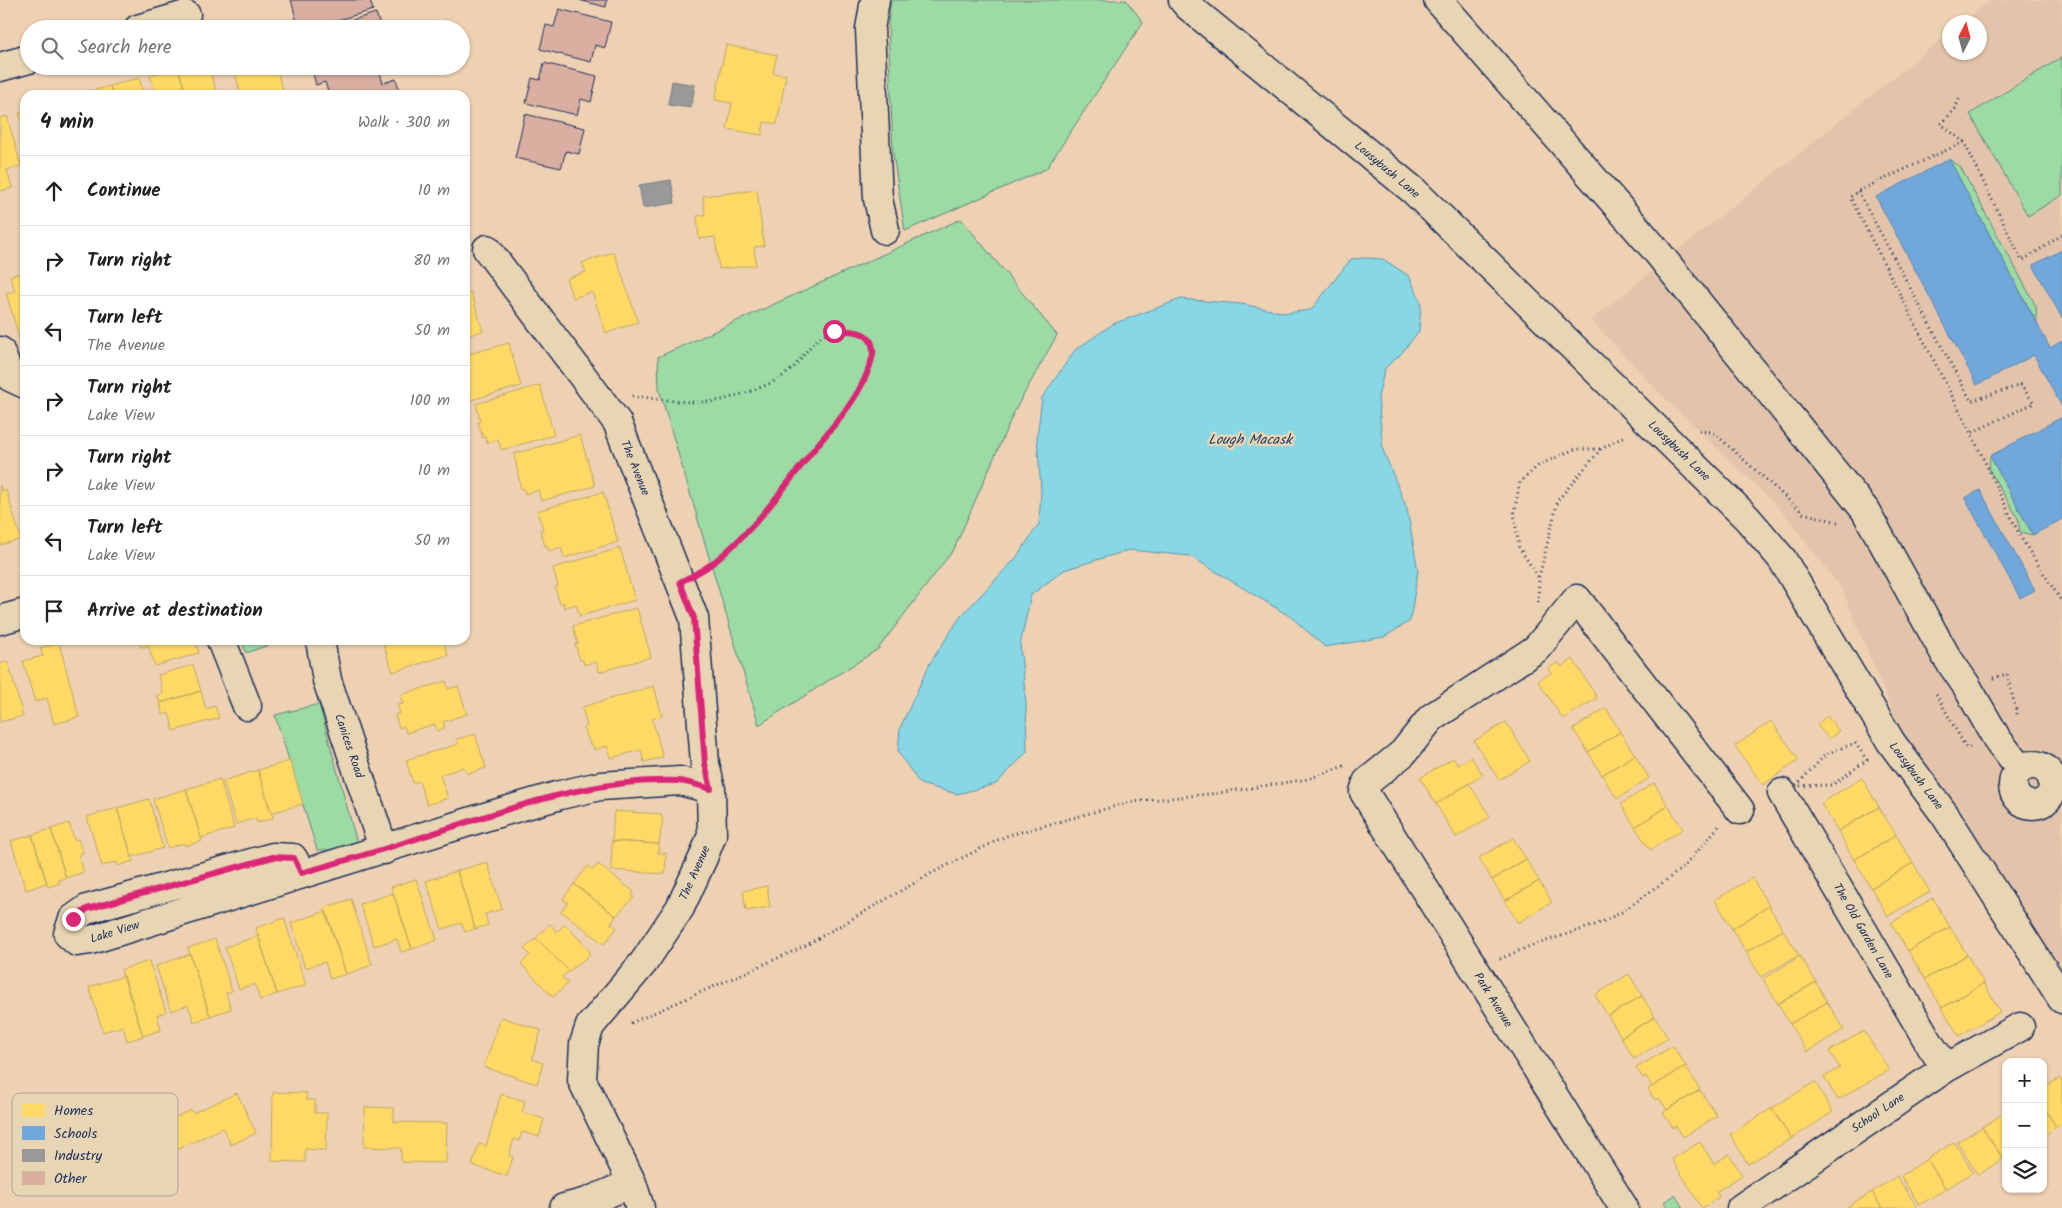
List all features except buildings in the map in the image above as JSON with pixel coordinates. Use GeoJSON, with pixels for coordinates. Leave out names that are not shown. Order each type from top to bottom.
{"type":"FeatureCollection","features":[{"type":"Feature","properties":{"kind":"street"},"geometry":{"type":"LineString","coordinates":[[875,0],[870,28],[878,199],[885,230]]}},
{"type":"Feature","properties":{"kind":"street","name":"Lousybush Lane"},"geometry":{"type":"LineString","coordinates":[[1183,0],[1414,191],[1747,518],[1782,559],[1891,742],[1945,815],[2062,999]]}},
{"type":"Feature","properties":{"kind":"street"},"geometry":{"type":"LineString","coordinates":[[1438,0],[1654,248],[1865,510],[1946,656],[1966,685],[1997,739],[2020,769]]}},
{"type":"Feature","properties":{"kind":"street"},"geometry":{"type":"LineString","coordinates":[[169,20],[186,15]]}},
{"type":"Feature","properties":{"kind":"street"},"geometry":{"type":"LineString","coordinates":[[0,67],[20,61]]}},
{"type":"Feature","properties":{"kind":"street","name":"The Avenue"},"geometry":{"type":"LineString","coordinates":[[487,249],[617,422],[694,618],[705,764],[711,789],[712,834],[704,858],[680,908],[644,962],[590,1026],[584,1044],[582,1080],[636,1195]]}},
{"type":"Feature","properties":{"kind":"street"},"geometry":{"type":"LineString","coordinates":[[0,351],[10,378],[20,382]]}},
{"type":"Feature","properties":{"kind":"street","name":"Park Avenue"},"geometry":{"type":"LineString","coordinates":[[1624,1208],[1364,792],[1367,782],[1403,753],[1431,718],[1536,649],[1577,600],[1740,810]]}},
{"type":"Feature","properties":{"kind":"street"},"geometry":{"type":"LineString","coordinates":[[0,620],[20,614]]}},
{"type":"Feature","properties":{"kind":"street"},"geometry":{"type":"LineString","coordinates":[[223,645],[247,706]]}},
{"type":"Feature","properties":{"kind":"street","name":"Canices Road"},"geometry":{"type":"LineString","coordinates":[[321,645],[327,680],[384,850]]}},
{"type":"Feature","properties":{"kind":"street"},"geometry":{"type":"LineString","coordinates":[[2026,764],[2040,764],[2056,768],[2050,797],[2039,804],[2026,804],[2016,797],[2012,784],[2016,772],[2026,764]]}},
{"type":"Feature","properties":{"kind":"street","name":"Lake View"},"geometry":{"type":"LineString","coordinates":[[301,873],[294,858],[273,857],[87,909],[73,919],[68,934],[77,942],[91,940],[301,873],[384,850],[560,795],[600,786],[680,781],[711,789]]}},
{"type":"Feature","properties":{"kind":"street","name":"The Old Garden Lane"},"geometry":{"type":"LineString","coordinates":[[1789,789],[1931,1046],[1946,1068]]}},
{"type":"Feature","properties":{"kind":"street","name":"School Lane"},"geometry":{"type":"LineString","coordinates":[[1741,1208],[1946,1068],[2020,1027]]}},
{"type":"Feature","properties":{"kind":"street"},"geometry":{"type":"LineString","coordinates":[[564,1208],[587,1202],[636,1195]]}},
{"type":"Feature","properties":{"kind":"path"},"geometry":{"type":"LineString","coordinates":[[1959,99],[1955,109],[1941,124],[1964,142],[2022,261],[2062,235]]}},
{"type":"Feature","properties":{"kind":"path"},"geometry":{"type":"LineString","coordinates":[[1964,142],[1858,191],[1850,197],[1971,433],[2021,538],[2062,602]]}},
{"type":"Feature","properties":{"kind":"path"},"geometry":{"type":"LineString","coordinates":[[1858,191],[1971,401],[2021,385],[2034,403],[1971,433]]}},
{"type":"Feature","properties":{"kind":"path"},"geometry":{"type":"LineString","coordinates":[[590,387],[629,396],[684,402],[724,399],[781,378],[795,366],[809,347],[822,336],[848,330],[864,334],[871,343],[874,351],[863,385],[794,477],[726,553],[702,572],[680,582]]}},
{"type":"Feature","properties":{"kind":"path"},"geometry":{"type":"LineString","coordinates":[[1671,442],[1691,431],[1713,432],[1803,513],[1841,523],[1865,510]]}},
{"type":"Feature","properties":{"kind":"path"},"geometry":{"type":"LineString","coordinates":[[1538,611],[1539,577],[1558,500],[1601,449],[1631,432]]}},
{"type":"Feature","properties":{"kind":"path"},"geometry":{"type":"LineString","coordinates":[[1539,577],[1519,547],[1514,513],[1520,482],[1540,466],[1575,449],[1601,449]]}},
{"type":"Feature","properties":{"kind":"path"},"geometry":{"type":"LineString","coordinates":[[1855,743],[1867,760],[1832,785],[1789,789],[1826,754],[1855,743]]}},
{"type":"Feature","properties":{"kind":"path"},"geometry":{"type":"LineString","coordinates":[[630,1023],[803,946],[932,873],[1006,836],[1131,802],[1218,793],[1308,779],[1351,764]]}},
{"type":"Feature","properties":{"kind":"path"},"geometry":{"type":"LineString","coordinates":[[1474,970],[1528,947],[1584,929],[1622,912],[1684,868],[1715,829],[1740,810]]}},
{"type":"Feature","properties":{"kind":"shaded area"},"geometry":{"type":"Polygon","coordinates":[[[1991,0],[2062,0],[2062,973],[1959,811],[1902,735],[1842,589],[1781,510],[1660,393],[1591,320],[1942,39],[1942,60],[1987,60],[1987,15],[1972,15],[1991,0]]]}},
{"type":"Feature","properties":{"kind":"green space"},"geometry":{"type":"Polygon","coordinates":[[[891,0],[1126,0],[1143,22],[1046,169],[905,231],[893,154],[888,24],[891,0]]]}},
{"type":"Feature","properties":{"kind":"green space"},"geometry":{"type":"Polygon","coordinates":[[[2062,57],[2062,195],[2028,216],[1970,114],[2062,57]]]}},
{"type":"Feature","properties":{"kind":"green space"},"geometry":{"type":"Polygon","coordinates":[[[1949,159],[1961,168],[2036,306],[2037,323],[1949,159]]]}},
{"type":"Feature","properties":{"kind":"green space"},"geometry":{"type":"Polygon","coordinates":[[[961,219],[1057,335],[1015,410],[954,549],[878,649],[759,725],[659,389],[658,357],[961,219]]]}},
{"type":"Feature","properties":{"kind":"green space"},"geometry":{"type":"Polygon","coordinates":[[[1990,456],[2033,535],[2020,532],[2018,518],[1989,470],[1990,456]]]}},
{"type":"Feature","properties":{"kind":"green space"},"geometry":{"type":"Polygon","coordinates":[[[244,645],[269,645],[246,653],[244,645]]]}},
{"type":"Feature","properties":{"kind":"green space"},"geometry":{"type":"Polygon","coordinates":[[[319,704],[357,843],[338,850],[317,850],[275,715],[319,704]]]}},
{"type":"Feature","properties":{"kind":"green space"},"geometry":{"type":"Polygon","coordinates":[[[1675,1195],[1683,1208],[1668,1208],[1664,1202],[1675,1195]]]}},
{"type":"Feature","properties":{"kind":"water","name":"Lough Macask"},"geometry":{"type":"Polygon","coordinates":[[[1351,259],[1383,259],[1409,276],[1421,302],[1419,331],[1400,355],[1385,368],[1378,397],[1383,450],[1407,509],[1418,571],[1410,621],[1384,637],[1325,647],[1291,617],[1190,556],[1129,550],[1064,570],[1031,595],[1020,645],[1026,703],[1027,752],[996,784],[957,794],[920,784],[898,752],[900,728],[930,663],[961,616],[1016,558],[1039,524],[1041,490],[1037,437],[1042,398],[1075,350],[1113,324],[1181,299],[1241,304],[1286,313],[1311,310],[1351,259]]]}},
{"type":"Feature","properties":{"kind":"route"},"geometry":{"type":"LineString","coordinates":[[73,919],[87,909],[273,857],[294,858],[301,873],[384,850],[560,795],[600,786],[680,781],[711,789],[705,764],[694,618],[680,582],[702,572],[726,553],[744,535],[794,477],[863,385],[874,351],[871,343],[864,334],[848,330],[834,331]]}}]}
